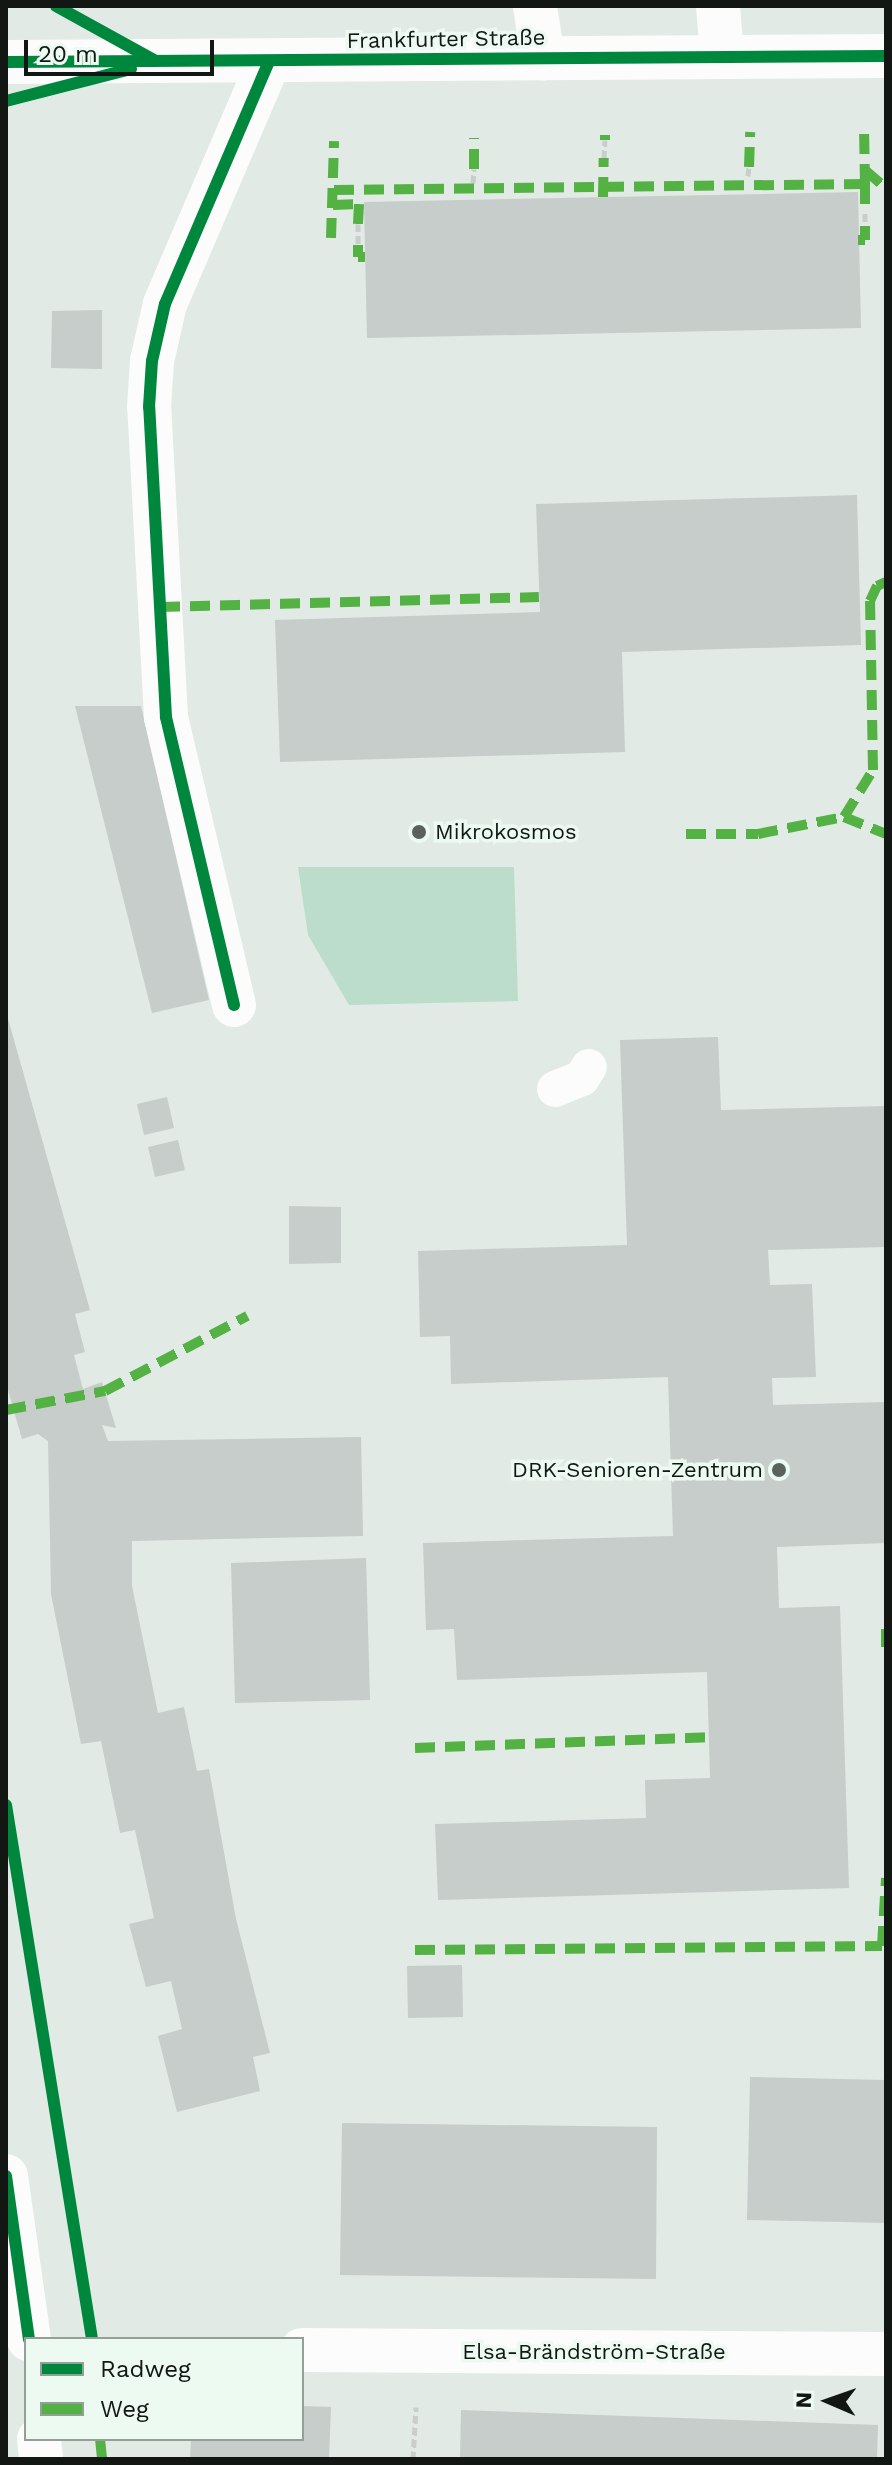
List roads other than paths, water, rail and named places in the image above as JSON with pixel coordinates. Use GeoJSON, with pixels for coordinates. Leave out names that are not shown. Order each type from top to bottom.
{"type":"FeatureCollection","features":[{"type":"Feature","properties":{"kind":"street","name":"Frankfurter Straße"},"geometry":{"type":"LineString","coordinates":[[535,6],[543,58]]}},
{"type":"Feature","properties":{"kind":"street"},"geometry":{"type":"LineString","coordinates":[[718,6],[722,56]]}},
{"type":"Feature","properties":{"kind":"street","name":"Frankfurter Straße"},"geometry":{"type":"LineString","coordinates":[[6,62],[886,56]]}},
{"type":"Feature","properties":{"kind":"street"},"geometry":{"type":"LineString","coordinates":[[234,1005],[166,717],[149,407],[152,361],[165,304],[269,61]]}},
{"type":"Feature","properties":{"kind":"street"},"geometry":{"type":"LineString","coordinates":[[6,2176],[29,2337]]}},
{"type":"Feature","properties":{"kind":"street","name":"Elsa-Brändström-Straße"},"geometry":{"type":"LineString","coordinates":[[304,2350],[886,2354]]}},
{"type":"Feature","properties":{"kind":"lane"},"geometry":{"type":"LineString","coordinates":[[555,1089],[582,1078],[589,1067]]}},
{"type":"Feature","properties":{"kind":"place","name":"Mikrokosmos"},"geometry":{"type":"Point","coordinates":[419,832]}},
{"type":"Feature","properties":{"kind":"place","name":"DRK-Senioren-Zentrum"},"geometry":{"type":"Point","coordinates":[779,1470]}}]}
